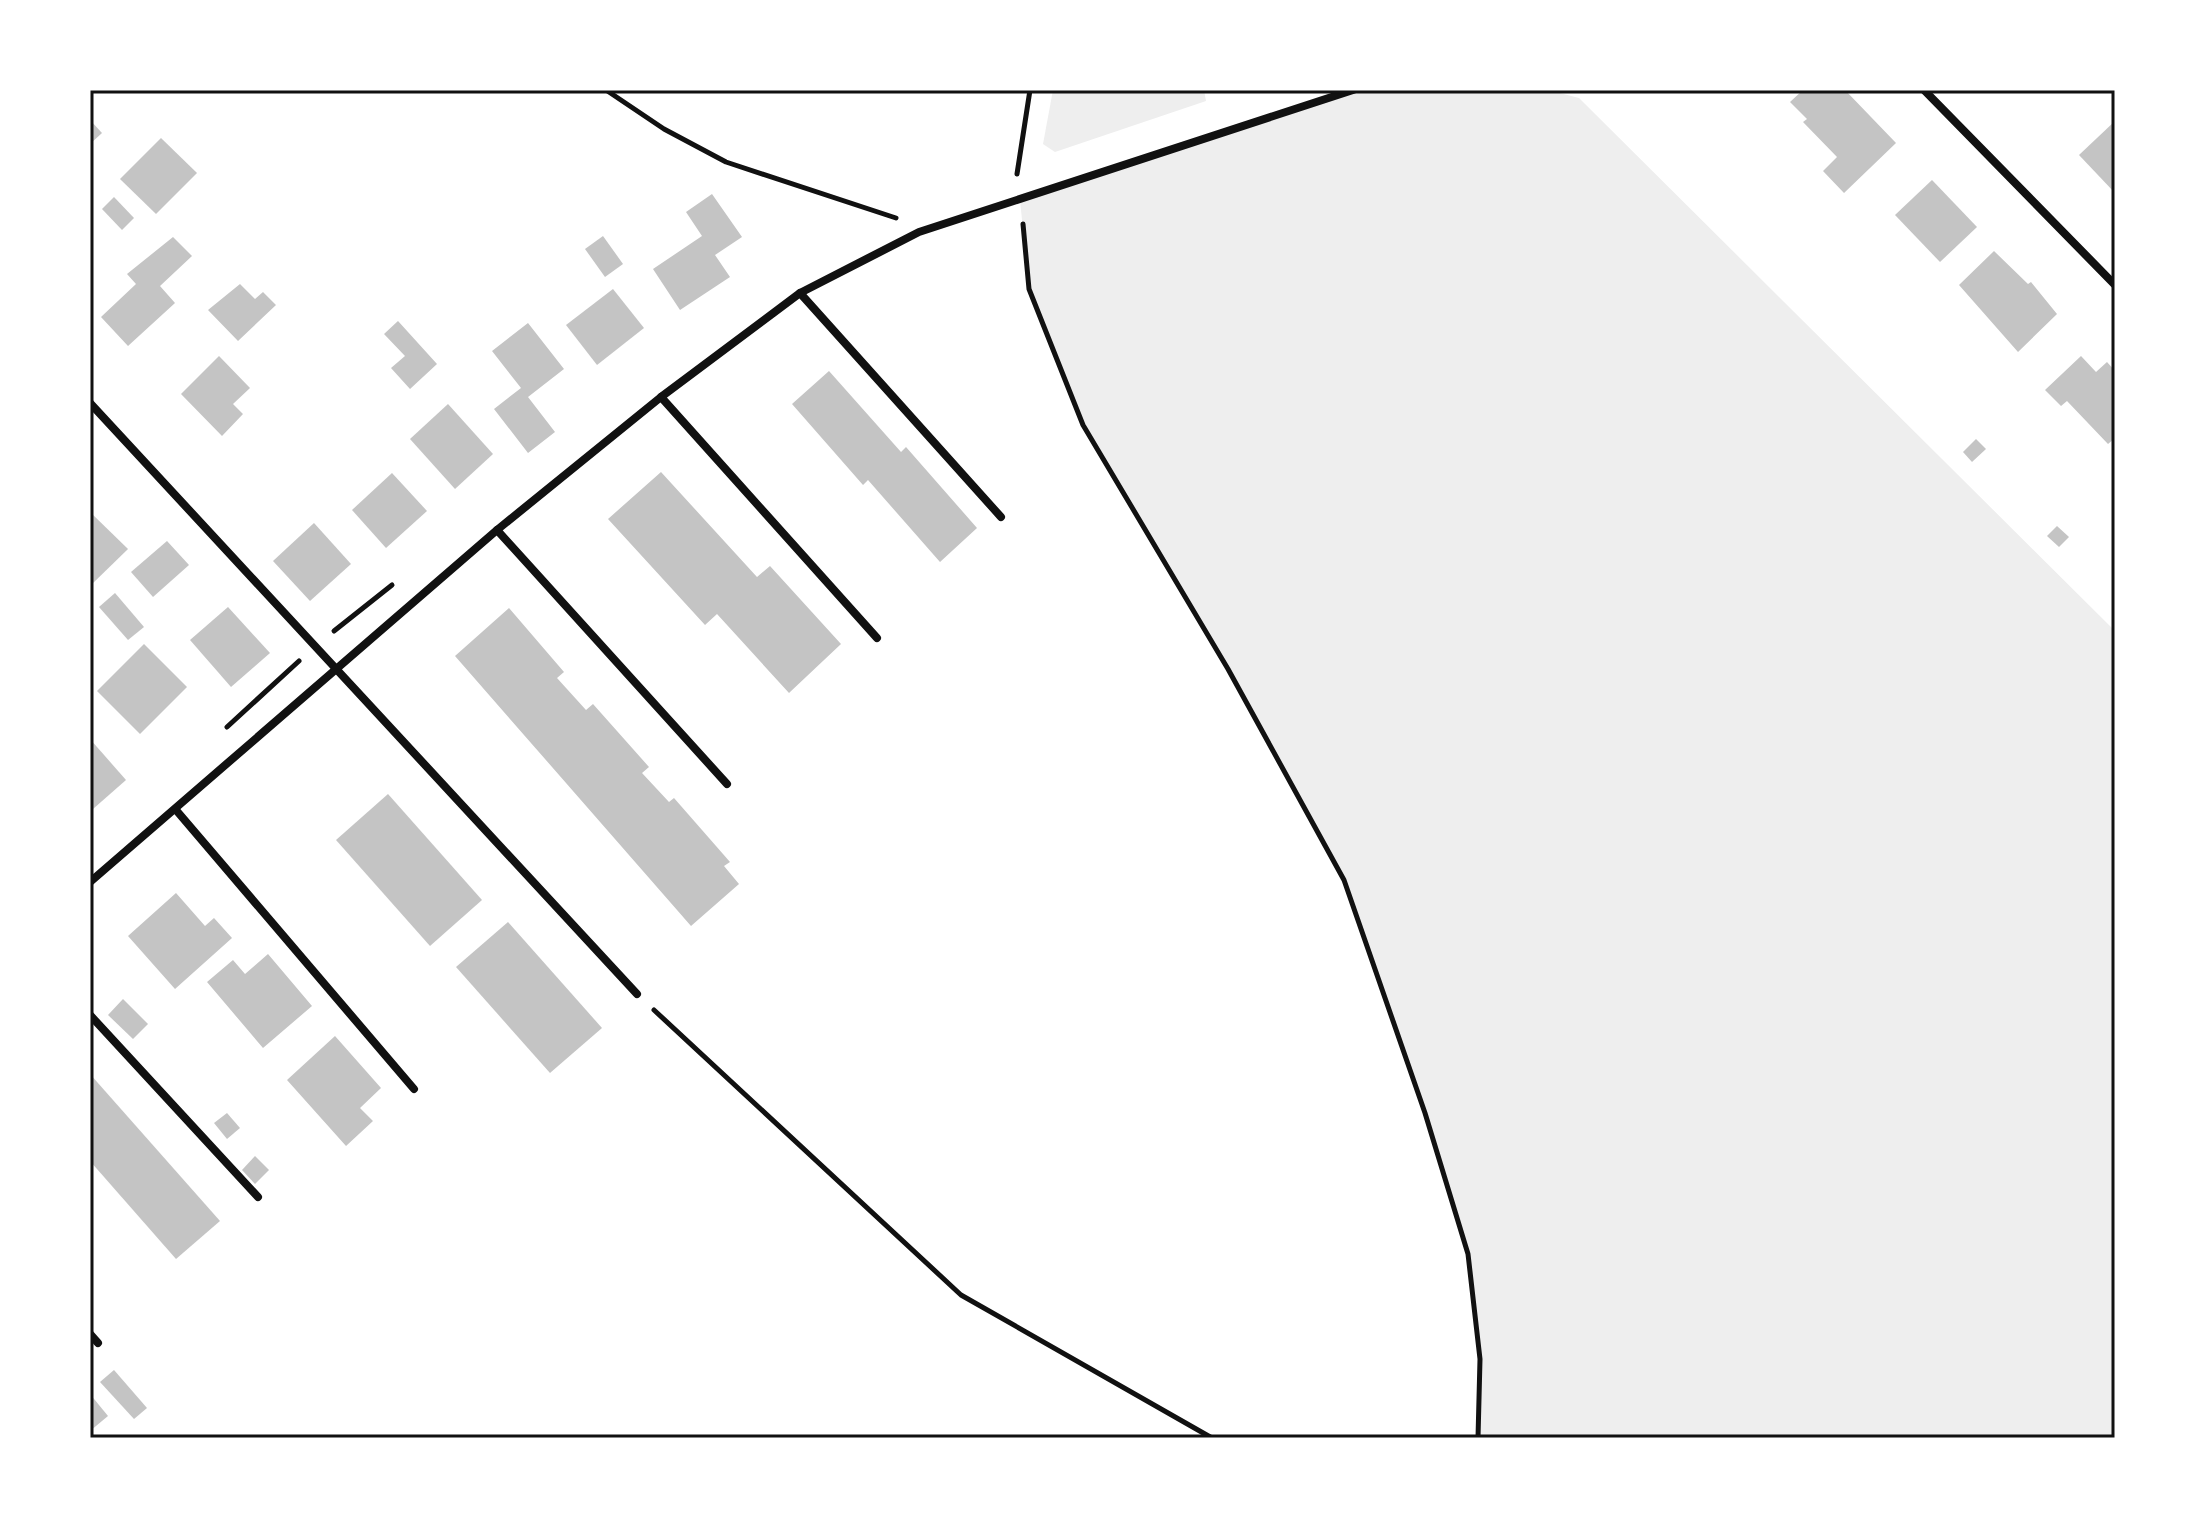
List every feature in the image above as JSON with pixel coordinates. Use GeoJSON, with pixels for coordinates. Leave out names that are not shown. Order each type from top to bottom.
{"type":"FeatureCollection","features":[{"type":"Feature","properties":{"kind":"street"},"geometry":{"type":"LineString","coordinates":[[90,882],[176,810],[336,666],[497,530],[661,397],[800,293],[919,232],[1353,90]]}},
{"type":"Feature","properties":{"kind":"street"},"geometry":{"type":"LineString","coordinates":[[1924,90],[2114,281]]}},
{"type":"Feature","properties":{"kind":"street"},"geometry":{"type":"LineString","coordinates":[[800,293],[1001,517]]}},
{"type":"Feature","properties":{"kind":"street"},"geometry":{"type":"LineString","coordinates":[[661,397],[877,638]]}},
{"type":"Feature","properties":{"kind":"street"},"geometry":{"type":"LineString","coordinates":[[90,403],[637,994]]}},
{"type":"Feature","properties":{"kind":"street"},"geometry":{"type":"LineString","coordinates":[[497,530],[727,784]]}},
{"type":"Feature","properties":{"kind":"street"},"geometry":{"type":"LineString","coordinates":[[176,810],[414,1089]]}},
{"type":"Feature","properties":{"kind":"street"},"geometry":{"type":"LineString","coordinates":[[90,1015],[258,1197]]}},
{"type":"Feature","properties":{"kind":"street"},"geometry":{"type":"LineString","coordinates":[[90,1334],[98,1343]]}},
{"type":"Feature","properties":{"kind":"path"},"geometry":{"type":"LineString","coordinates":[[606,90],[664,129],[726,162],[914,223],[919,232]]}},
{"type":"Feature","properties":{"kind":"path"},"geometry":{"type":"LineString","coordinates":[[1030,90],[1017,174],[1029,289],[1083,425],[1228,669],[1344,880],[1425,1113],[1468,1254],[1480,1359],[1478,1438]]}},
{"type":"Feature","properties":{"kind":"path"},"geometry":{"type":"LineString","coordinates":[[637,994],[961,1295],[1212,1438]]}},
{"type":"Feature","properties":{"kind":"shaded area"},"geometry":{"type":"Polygon","coordinates":[[[1053,90],[1204,90],[1206,101],[1055,152],[1043,144],[1053,90]]]}},
{"type":"Feature","properties":{"kind":"shaded area"},"geometry":{"type":"Polygon","coordinates":[[[1353,90],[1548,90],[1579,98],[2115,631],[2115,1438],[1478,1438],[1480,1359],[1468,1254],[1425,1113],[1344,880],[1228,669],[1083,425],[1029,289],[1020,200],[1353,90]]]}},
{"type":"Feature","properties":{"kind":"building"},"geometry":{"type":"Polygon","coordinates":[[[1803,90],[1845,90],[1896,143],[1844,193],[1823,171],[1837,157],[1803,122],[1807,119],[1790,102],[1803,90]]]}},
{"type":"Feature","properties":{"kind":"building"},"geometry":{"type":"Polygon","coordinates":[[[90,120],[102,133],[90,144],[90,120]]]}},
{"type":"Feature","properties":{"kind":"building"},"geometry":{"type":"Polygon","coordinates":[[[2115,121],[2115,193],[2079,155],[2115,121]]]}},
{"type":"Feature","properties":{"kind":"building"},"geometry":{"type":"Polygon","coordinates":[[[161,138],[197,173],[156,214],[120,179],[161,138]]]}},
{"type":"Feature","properties":{"kind":"building"},"geometry":{"type":"Polygon","coordinates":[[[1932,180],[1977,227],[1940,262],[1895,215],[1932,180]]]}},
{"type":"Feature","properties":{"kind":"building"},"geometry":{"type":"Polygon","coordinates":[[[712,194],[742,237],[715,255],[730,277],[680,310],[653,269],[702,236],[686,212],[712,194]]]}},
{"type":"Feature","properties":{"kind":"building"},"geometry":{"type":"Polygon","coordinates":[[[114,197],[134,218],[122,230],[102,209],[114,197]]]}},
{"type":"Feature","properties":{"kind":"building"},"geometry":{"type":"Polygon","coordinates":[[[603,236],[623,264],[605,277],[585,249],[603,236]]]}},
{"type":"Feature","properties":{"kind":"building"},"geometry":{"type":"Polygon","coordinates":[[[173,237],[192,256],[160,286],[175,303],[128,346],[101,317],[136,284],[127,274],[173,237]]]}},
{"type":"Feature","properties":{"kind":"building"},"geometry":{"type":"Polygon","coordinates":[[[1994,251],[2028,284],[2031,282],[2057,314],[2018,352],[1959,285],[1994,251]]]}},
{"type":"Feature","properties":{"kind":"building"},"geometry":{"type":"Polygon","coordinates":[[[240,284],[255,299],[263,292],[276,305],[238,341],[208,310],[240,284]]]}},
{"type":"Feature","properties":{"kind":"building"},"geometry":{"type":"Polygon","coordinates":[[[613,289],[644,328],[597,365],[566,325],[613,289]]]}},
{"type":"Feature","properties":{"kind":"building"},"geometry":{"type":"Polygon","coordinates":[[[398,321],[437,364],[410,389],[391,368],[405,356],[384,334],[398,321]]]}},
{"type":"Feature","properties":{"kind":"building"},"geometry":{"type":"Polygon","coordinates":[[[528,323],[564,369],[528,397],[555,432],[528,453],[494,409],[521,388],[492,351],[528,323]]]}},
{"type":"Feature","properties":{"kind":"building"},"geometry":{"type":"Polygon","coordinates":[[[219,356],[250,388],[233,404],[243,414],[222,436],[181,394],[219,356]]]}},
{"type":"Feature","properties":{"kind":"building"},"geometry":{"type":"Polygon","coordinates":[[[2081,356],[2096,372],[2107,362],[2115,371],[2115,438],[2108,444],[2067,401],[2061,406],[2045,390],[2081,356]]]}},
{"type":"Feature","properties":{"kind":"building"},"geometry":{"type":"Polygon","coordinates":[[[829,371],[901,452],[906,447],[977,528],[940,562],[868,480],[863,485],[792,404],[829,371]]]}},
{"type":"Feature","properties":{"kind":"building"},"geometry":{"type":"Polygon","coordinates":[[[448,404],[493,454],[455,489],[410,439],[448,404]]]}},
{"type":"Feature","properties":{"kind":"building"},"geometry":{"type":"Polygon","coordinates":[[[1976,439],[1986,449],[1972,462],[1963,452],[1976,439]]]}},
{"type":"Feature","properties":{"kind":"building"},"geometry":{"type":"Polygon","coordinates":[[[661,472],[757,577],[770,566],[841,644],[789,693],[717,614],[705,625],[608,519],[661,472]]]}},
{"type":"Feature","properties":{"kind":"building"},"geometry":{"type":"Polygon","coordinates":[[[392,473],[427,511],[386,548],[352,510],[392,473]]]}},
{"type":"Feature","properties":{"kind":"building"},"geometry":{"type":"Polygon","coordinates":[[[90,512],[128,549],[90,586],[90,512]]]}},
{"type":"Feature","properties":{"kind":"building"},"geometry":{"type":"Polygon","coordinates":[[[314,523],[351,564],[310,601],[273,561],[314,523]]]}},
{"type":"Feature","properties":{"kind":"building"},"geometry":{"type":"Polygon","coordinates":[[[2057,526],[2069,537],[2059,547],[2047,536],[2057,526]]]}},
{"type":"Feature","properties":{"kind":"building"},"geometry":{"type":"Polygon","coordinates":[[[167,541],[189,565],[153,597],[131,572],[167,541]]]}},
{"type":"Feature","properties":{"kind":"building"},"geometry":{"type":"Polygon","coordinates":[[[115,593],[144,627],[128,640],[99,607],[115,593]]]}},
{"type":"Feature","properties":{"kind":"building"},"geometry":{"type":"Polygon","coordinates":[[[228,607],[270,653],[231,687],[190,640],[228,607]]]}},
{"type":"Feature","properties":{"kind":"building"},"geometry":{"type":"Polygon","coordinates":[[[509,608],[564,672],[557,678],[586,710],[593,704],[649,767],[642,773],[669,802],[674,798],[730,862],[724,866],[739,884],[691,926],[455,656],[509,608]]]}},
{"type":"Feature","properties":{"kind":"building"},"geometry":{"type":"Polygon","coordinates":[[[144,644],[187,687],[140,734],[97,691],[144,644]]]}},
{"type":"Feature","properties":{"kind":"building"},"geometry":{"type":"Polygon","coordinates":[[[90,739],[126,780],[93,809],[90,805],[90,739]]]}},
{"type":"Feature","properties":{"kind":"building"},"geometry":{"type":"Polygon","coordinates":[[[388,794],[482,900],[430,946],[336,840],[388,794]]]}},
{"type":"Feature","properties":{"kind":"building"},"geometry":{"type":"Polygon","coordinates":[[[176,893],[205,926],[214,918],[232,938],[175,989],[128,936],[176,893]]]}},
{"type":"Feature","properties":{"kind":"building"},"geometry":{"type":"Polygon","coordinates":[[[508,922],[602,1028],[550,1073],[456,967],[508,922]]]}},
{"type":"Feature","properties":{"kind":"building"},"geometry":{"type":"Polygon","coordinates":[[[268,954],[312,1006],[263,1048],[207,982],[233,960],[245,974],[268,954]]]}},
{"type":"Feature","properties":{"kind":"building"},"geometry":{"type":"Polygon","coordinates":[[[123,999],[148,1024],[133,1039],[108,1015],[123,999]]]}},
{"type":"Feature","properties":{"kind":"building"},"geometry":{"type":"Polygon","coordinates":[[[335,1036],[381,1088],[360,1108],[373,1121],[346,1146],[287,1080],[335,1036]]]}},
{"type":"Feature","properties":{"kind":"building"},"geometry":{"type":"Polygon","coordinates":[[[90,1074],[220,1221],[176,1259],[90,1161],[90,1074]]]}},
{"type":"Feature","properties":{"kind":"building"},"geometry":{"type":"Polygon","coordinates":[[[227,1113],[240,1128],[227,1139],[214,1123],[227,1113]]]}},
{"type":"Feature","properties":{"kind":"building"},"geometry":{"type":"Polygon","coordinates":[[[255,1156],[269,1170],[255,1184],[242,1170],[255,1156]]]}},
{"type":"Feature","properties":{"kind":"building"},"geometry":{"type":"Polygon","coordinates":[[[114,1370],[147,1408],[134,1419],[100,1382],[114,1370]]]}},
{"type":"Feature","properties":{"kind":"building"},"geometry":{"type":"Polygon","coordinates":[[[90,1394],[108,1416],[90,1431],[90,1394]]]}}]}
